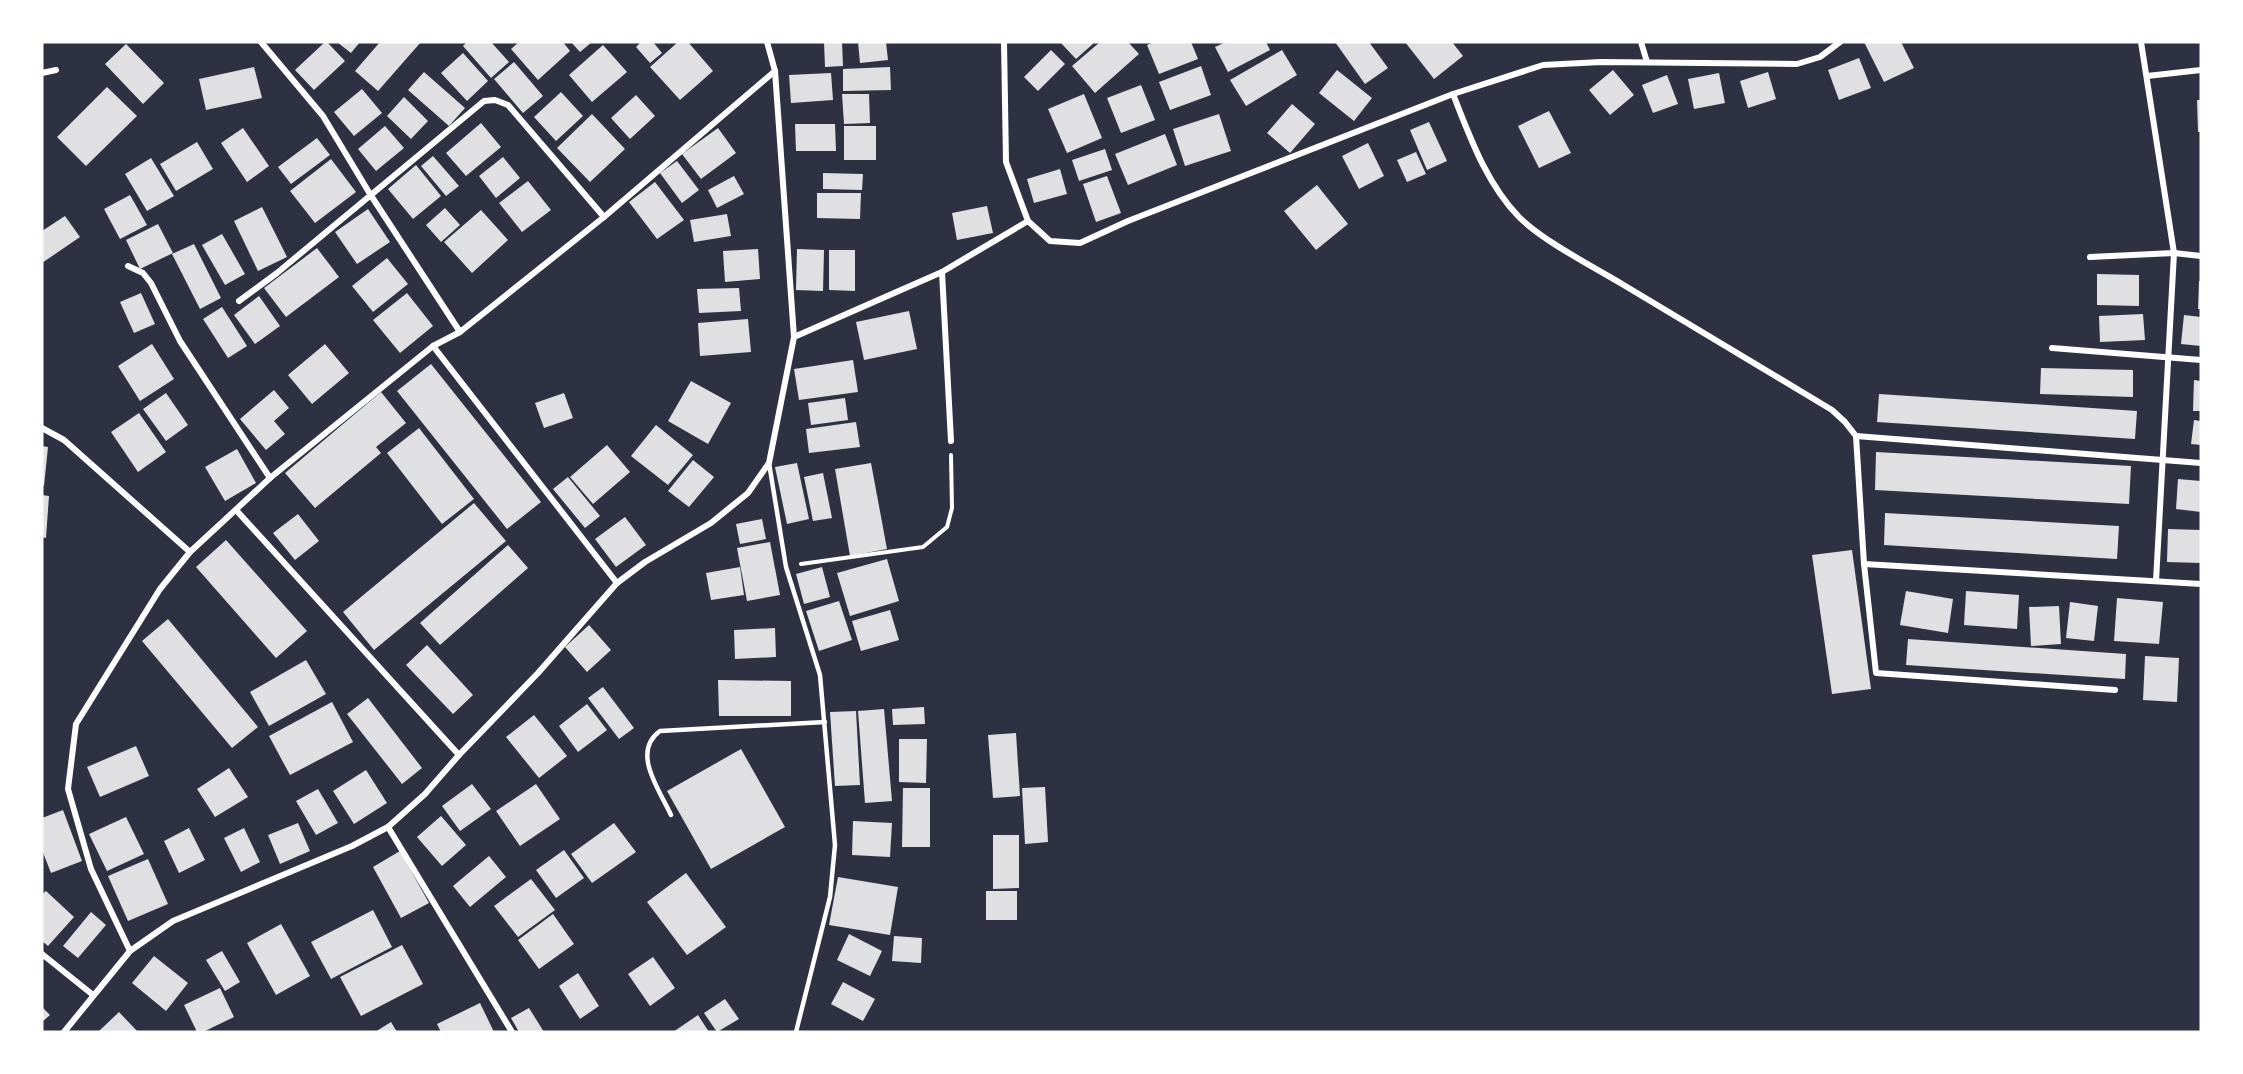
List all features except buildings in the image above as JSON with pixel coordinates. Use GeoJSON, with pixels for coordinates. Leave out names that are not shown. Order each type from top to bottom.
{"type":"FeatureCollection","features":[{"type":"Feature","properties":{"kind":"street"},"geometry":{"type":"LineString","coordinates":[[261,42],[323,116],[370,195],[460,332]]}},
{"type":"Feature","properties":{"kind":"street"},"geometry":{"type":"LineString","coordinates":[[64,1032],[130,951],[173,921],[352,846],[388,827],[425,794],[538,673],[617,583],[645,562],[711,523],[748,493],[769,463],[794,337],[775,71],[767,42]]}},
{"type":"Feature","properties":{"kind":"street"},"geometry":{"type":"LineString","coordinates":[[1004,42],[1006,162],[1028,221],[1050,242],[1080,243],[1128,221],[1453,94],[1543,65],[1602,62],[1797,64],[1821,57],[1840,42]]}},
{"type":"Feature","properties":{"kind":"street"},"geometry":{"type":"LineString","coordinates":[[1641,42],[1647,62]]}},
{"type":"Feature","properties":{"kind":"street"},"geometry":{"type":"LineString","coordinates":[[2141,42],[2174,253],[2156,581]]}},
{"type":"Feature","properties":{"kind":"street"},"geometry":{"type":"LineString","coordinates":[[42,73],[56,70]]}},
{"type":"Feature","properties":{"kind":"street"},"geometry":{"type":"LineString","coordinates":[[2147,76],[2201,70]]}},
{"type":"Feature","properties":{"kind":"street"},"geometry":{"type":"LineString","coordinates":[[130,951],[91,869],[68,789],[76,724],[160,590],[190,552],[270,478],[433,346],[460,332],[604,217],[775,71]]}},
{"type":"Feature","properties":{"kind":"street"},"geometry":{"type":"LineString","coordinates":[[1453,94],[1474,150],[1492,181],[1519,217],[1536,231],[1581,260],[1833,410],[1856,436],[1864,564],[1876,673],[2115,690]]}},
{"type":"Feature","properties":{"kind":"street"},"geometry":{"type":"LineString","coordinates":[[239,301],[277,273],[484,101],[495,100],[508,105],[604,217]]}},
{"type":"Feature","properties":{"kind":"street"},"geometry":{"type":"LineString","coordinates":[[794,337],[942,272],[1028,221]]}},
{"type":"Feature","properties":{"kind":"street"},"geometry":{"type":"LineString","coordinates":[[2090,257],[2174,253],[2201,256]]}},
{"type":"Feature","properties":{"kind":"street"},"geometry":{"type":"LineString","coordinates":[[128,266],[143,273],[151,283],[180,341],[270,478]]}},
{"type":"Feature","properties":{"kind":"street"},"geometry":{"type":"LineString","coordinates":[[942,272],[951,441]]}},
{"type":"Feature","properties":{"kind":"street"},"geometry":{"type":"LineString","coordinates":[[433,346],[617,583]]}},
{"type":"Feature","properties":{"kind":"street"},"geometry":{"type":"LineString","coordinates":[[2052,348],[2201,360]]}},
{"type":"Feature","properties":{"kind":"street"},"geometry":{"type":"LineString","coordinates":[[42,428],[64,440],[190,552]]}},
{"type":"Feature","properties":{"kind":"street"},"geometry":{"type":"LineString","coordinates":[[1856,436],[2201,463]]}},
{"type":"Feature","properties":{"kind":"street"},"geometry":{"type":"LineString","coordinates":[[236,510],[459,755]]}},
{"type":"Feature","properties":{"kind":"street"},"geometry":{"type":"LineString","coordinates":[[1864,564],[2201,584]]}},
{"type":"Feature","properties":{"kind":"street"},"geometry":{"type":"LineString","coordinates":[[388,827],[512,1032]]}},
{"type":"Feature","properties":{"kind":"street"},"geometry":{"type":"LineString","coordinates":[[42,954],[93,995]]}},
{"type":"Feature","properties":{"kind":"lane"},"geometry":{"type":"LineString","coordinates":[[769,463],[786,567],[820,675],[835,845],[830,897],[796,1032]]}},
{"type":"Feature","properties":{"kind":"lane"},"geometry":{"type":"LineString","coordinates":[[670,815],[645,756],[652,736],[660,731],[825,722]]}},
{"type":"Feature","properties":{"kind":"path"},"geometry":{"type":"LineString","coordinates":[[786,567],[923,547],[947,527],[952,508],[951,441]]}}]}
